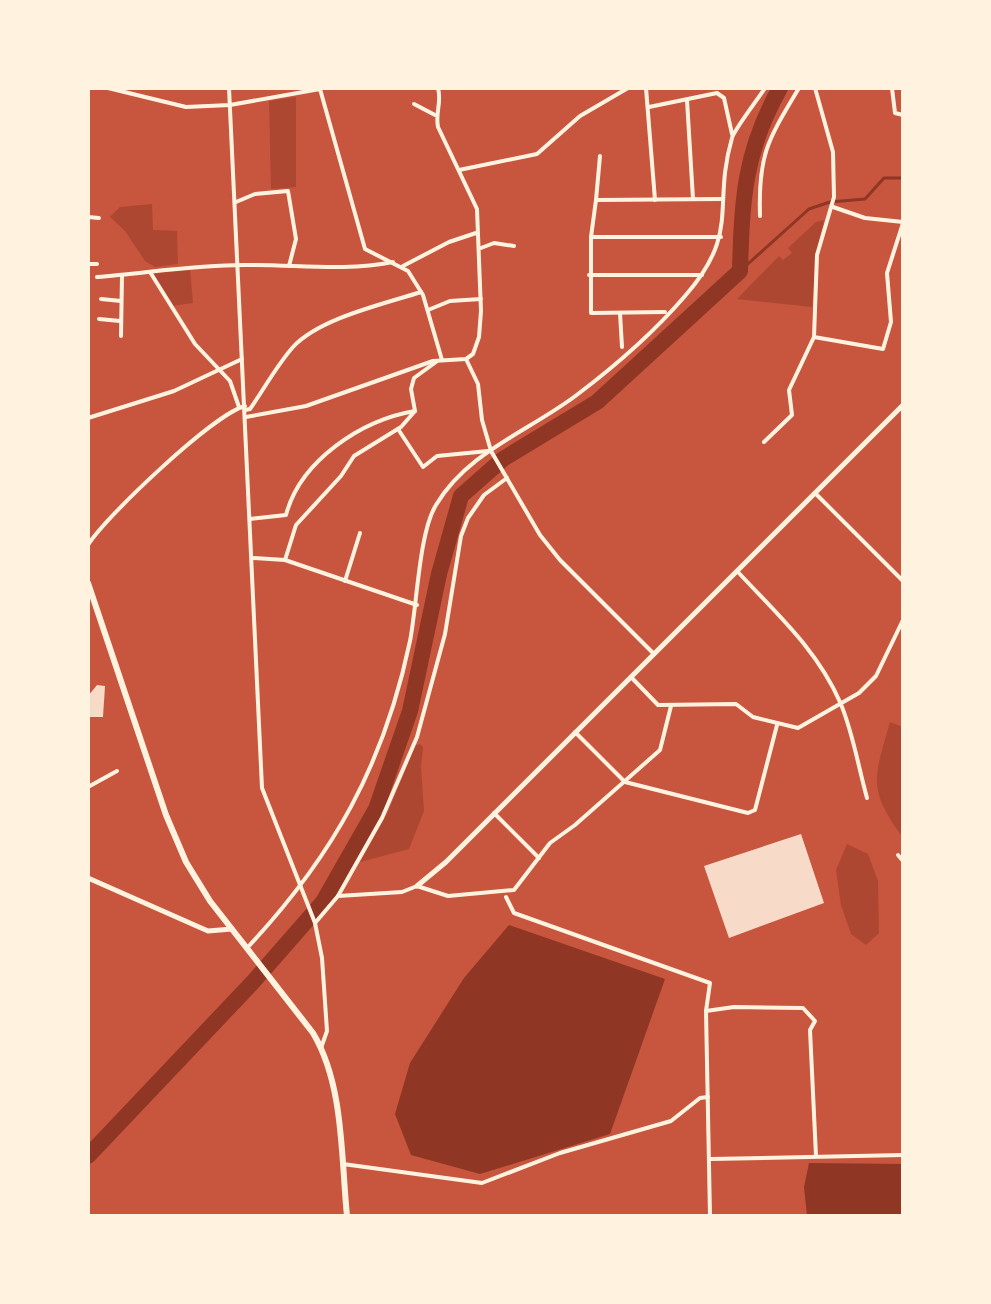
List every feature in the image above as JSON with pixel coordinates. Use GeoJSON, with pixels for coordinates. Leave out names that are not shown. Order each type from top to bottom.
{"type":"FeatureCollection","features":[{"type":"Feature","properties":{"kind":"main road"},"geometry":{"type":"LineString","coordinates":[[88,583],[173,835],[198,884],[321,1048],[335,1099],[347,1216]]}},
{"type":"Feature","properties":{"kind":"street"},"geometry":{"type":"LineString","coordinates":[[108,88],[154,102],[186,107],[230,105],[320,89],[365,249],[403,266],[421,292],[440,360]]}},
{"type":"Feature","properties":{"kind":"street"},"geometry":{"type":"LineString","coordinates":[[229,88],[262,788],[315,923],[326,1017],[321,1048]]}},
{"type":"Feature","properties":{"kind":"street"},"geometry":{"type":"LineString","coordinates":[[435,115],[440,103],[438,88]]}},
{"type":"Feature","properties":{"kind":"street"},"geometry":{"type":"LineString","coordinates":[[459,170],[537,154],[570,123],[628,88]]}},
{"type":"Feature","properties":{"kind":"street"},"geometry":{"type":"LineString","coordinates":[[646,88],[655,200]]}},
{"type":"Feature","properties":{"kind":"street"},"geometry":{"type":"LineString","coordinates":[[732,134],[745,121],[765,88]]}},
{"type":"Feature","properties":{"kind":"street"},"geometry":{"type":"LineString","coordinates":[[760,216],[760,173],[768,139],[799,88]]}},
{"type":"Feature","properties":{"kind":"street"},"geometry":{"type":"LineString","coordinates":[[764,442],[792,415],[789,390],[814,337],[817,255],[833,207],[833,152],[815,88]]}},
{"type":"Feature","properties":{"kind":"street"},"geometry":{"type":"LineString","coordinates":[[892,88],[895,113],[903,115]]}},
{"type":"Feature","properties":{"kind":"street"},"geometry":{"type":"LineString","coordinates":[[249,950],[300,890],[342,826],[382,738],[405,662],[433,508],[451,483],[491,451],[578,394],[668,312],[712,262],[721,237],[732,134],[724,98],[717,93],[649,107]]}},
{"type":"Feature","properties":{"kind":"street"},"geometry":{"type":"LineString","coordinates":[[687,100],[693,199]]}},
{"type":"Feature","properties":{"kind":"street"},"geometry":{"type":"LineString","coordinates":[[244,410],[306,406],[440,360],[466,359],[477,346],[481,299],[476,203],[435,115],[414,104]]}},
{"type":"Feature","properties":{"kind":"street"},"geometry":{"type":"LineString","coordinates":[[600,156],[591,237],[591,313],[668,312]]}},
{"type":"Feature","properties":{"kind":"street"},"geometry":{"type":"LineString","coordinates":[[236,202],[255,194],[288,191],[296,239],[289,266]]}},
{"type":"Feature","properties":{"kind":"street"},"geometry":{"type":"LineString","coordinates":[[596,200],[723,199]]}},
{"type":"Feature","properties":{"kind":"street"},"geometry":{"type":"LineString","coordinates":[[814,337],[883,349],[891,322],[887,273],[903,222],[865,218],[833,207]]}},
{"type":"Feature","properties":{"kind":"street"},"geometry":{"type":"LineString","coordinates":[[88,217],[99,218]]}},
{"type":"Feature","properties":{"kind":"street"},"geometry":{"type":"LineString","coordinates":[[403,266],[449,242],[476,233]]}},
{"type":"Feature","properties":{"kind":"street"},"geometry":{"type":"LineString","coordinates":[[591,237],[721,237]]}},
{"type":"Feature","properties":{"kind":"street"},"geometry":{"type":"LineString","coordinates":[[480,249],[489,244],[514,246]]}},
{"type":"Feature","properties":{"kind":"street"},"geometry":{"type":"LineString","coordinates":[[97,277],[171,267],[345,268],[395,262]]}},
{"type":"Feature","properties":{"kind":"street"},"geometry":{"type":"LineString","coordinates":[[88,264],[97,264]]}},
{"type":"Feature","properties":{"kind":"street"},"geometry":{"type":"LineString","coordinates":[[150,272],[195,344],[230,381],[244,410]]}},
{"type":"Feature","properties":{"kind":"street"},"geometry":{"type":"LineString","coordinates":[[121,336],[122,275]]}},
{"type":"Feature","properties":{"kind":"street"},"geometry":{"type":"LineString","coordinates":[[589,275],[702,275]]}},
{"type":"Feature","properties":{"kind":"street"},"geometry":{"type":"LineString","coordinates":[[88,545],[101,525],[197,437],[250,409],[290,350],[302,340],[366,310],[421,292]]}},
{"type":"Feature","properties":{"kind":"street"},"geometry":{"type":"LineString","coordinates":[[101,299],[121,301]]}},
{"type":"Feature","properties":{"kind":"street"},"geometry":{"type":"LineString","coordinates":[[428,310],[450,301],[481,299]]}},
{"type":"Feature","properties":{"kind":"street"},"geometry":{"type":"LineString","coordinates":[[620,313],[622,347]]}},
{"type":"Feature","properties":{"kind":"street"},"geometry":{"type":"LineString","coordinates":[[99,319],[121,321]]}},
{"type":"Feature","properties":{"kind":"street"},"geometry":{"type":"LineString","coordinates":[[88,418],[174,391],[242,359]]}},
{"type":"Feature","properties":{"kind":"street"},"geometry":{"type":"LineString","coordinates":[[466,359],[478,384],[491,451],[540,535],[560,560],[654,654]]}},
{"type":"Feature","properties":{"kind":"street"},"geometry":{"type":"LineString","coordinates":[[415,411],[411,389],[414,378],[440,360]]}},
{"type":"Feature","properties":{"kind":"street"},"geometry":{"type":"LineString","coordinates":[[338,896],[402,892],[417,886],[903,405]]}},
{"type":"Feature","properties":{"kind":"street"},"geometry":{"type":"LineString","coordinates":[[250,519],[286,515],[297,485],[338,445],[380,422],[415,411]]}},
{"type":"Feature","properties":{"kind":"street"},"geometry":{"type":"LineString","coordinates":[[285,560],[296,525],[314,502],[341,476],[360,451],[398,429],[415,411]]}},
{"type":"Feature","properties":{"kind":"street"},"geometry":{"type":"LineString","coordinates":[[398,429],[423,467],[437,456],[491,451]]}},
{"type":"Feature","properties":{"kind":"street"},"geometry":{"type":"LineString","coordinates":[[315,923],[338,896],[382,818],[417,737],[445,634],[461,536],[468,518],[484,495],[507,478]]}},
{"type":"Feature","properties":{"kind":"street"},"geometry":{"type":"LineString","coordinates":[[815,493],[903,581]]}},
{"type":"Feature","properties":{"kind":"street"},"geometry":{"type":"LineString","coordinates":[[345,581],[360,533]]}},
{"type":"Feature","properties":{"kind":"street"},"geometry":{"type":"LineString","coordinates":[[252,558],[285,560],[417,605]]}},
{"type":"Feature","properties":{"kind":"street"},"geometry":{"type":"LineString","coordinates":[[737,571],[811,650],[841,705],[867,798]]}},
{"type":"Feature","properties":{"kind":"street"},"geometry":{"type":"LineString","coordinates":[[631,677],[658,705],[736,704],[753,717],[798,728],[841,705],[876,676],[903,620]]}},
{"type":"Feature","properties":{"kind":"street"},"geometry":{"type":"LineString","coordinates":[[417,886],[448,896],[514,890],[550,843],[660,750],[671,706]]}},
{"type":"Feature","properties":{"kind":"street"},"geometry":{"type":"LineString","coordinates":[[575,732],[625,782],[748,813],[755,810],[777,723]]}},
{"type":"Feature","properties":{"kind":"street"},"geometry":{"type":"LineString","coordinates":[[88,787],[117,771]]}},
{"type":"Feature","properties":{"kind":"street"},"geometry":{"type":"LineString","coordinates":[[494,813],[539,858]]}},
{"type":"Feature","properties":{"kind":"street"},"geometry":{"type":"LineString","coordinates":[[898,855],[903,861]]}},
{"type":"Feature","properties":{"kind":"street"},"geometry":{"type":"LineString","coordinates":[[88,878],[208,931],[232,929]]}},
{"type":"Feature","properties":{"kind":"street"},"geometry":{"type":"LineString","coordinates":[[506,897],[514,913],[710,983],[706,1011],[710,1216]]}},
{"type":"Feature","properties":{"kind":"street"},"geometry":{"type":"LineString","coordinates":[[706,1011],[734,1007],[803,1008],[815,1021],[810,1030],[816,1156]]}},
{"type":"Feature","properties":{"kind":"street"},"geometry":{"type":"LineString","coordinates":[[342,1164],[482,1183],[560,1153],[671,1121],[700,1098],[708,1097]]}},
{"type":"Feature","properties":{"kind":"street"},"geometry":{"type":"LineString","coordinates":[[711,1159],[903,1155]]}},
{"type":"Feature","properties":{"kind":"shaded area"},"geometry":{"type":"Polygon","coordinates":[[[296,97],[296,187],[271,189],[269,101],[296,97]]]}},
{"type":"Feature","properties":{"kind":"shaded area"},"geometry":{"type":"Polygon","coordinates":[[[152,204],[153,230],[177,231],[178,264],[155,267],[145,261],[125,231],[110,217],[120,207],[152,204]]]}},
{"type":"Feature","properties":{"kind":"shaded area"},"geometry":{"type":"Polygon","coordinates":[[[824,220],[816,254],[812,307],[737,299],[779,256],[783,260],[792,253],[788,248],[816,222],[824,220]]]}},
{"type":"Feature","properties":{"kind":"shaded area"},"geometry":{"type":"Polygon","coordinates":[[[190,269],[193,303],[172,306],[153,274],[190,269]]]}},
{"type":"Feature","properties":{"kind":"shaded area"},"geometry":{"type":"Polygon","coordinates":[[[890,722],[903,727],[903,838],[884,807],[877,783],[880,757],[890,722]]]}},
{"type":"Feature","properties":{"kind":"shaded area"},"geometry":{"type":"Polygon","coordinates":[[[420,744],[423,747],[424,811],[409,849],[360,862],[388,812],[415,746],[420,744]]]}},
{"type":"Feature","properties":{"kind":"shaded area"},"geometry":{"type":"Polygon","coordinates":[[[847,844],[868,854],[878,881],[879,933],[866,945],[851,934],[841,905],[836,870],[847,844]]]}},
{"type":"Feature","properties":{"kind":"shaded area"},"geometry":{"type":"Polygon","coordinates":[[[509,925],[665,979],[610,1134],[480,1174],[411,1155],[395,1114],[410,1063],[464,978],[509,925]]]}},
{"type":"Feature","properties":{"kind":"shaded area"},"geometry":{"type":"Polygon","coordinates":[[[809,1163],[903,1164],[903,1216],[807,1216],[804,1187],[809,1163]]]}},
{"type":"Feature","properties":{"kind":"building"},"geometry":{"type":"Polygon","coordinates":[[[97,685],[105,686],[103,717],[88,717],[88,696],[97,685]]]}},
{"type":"Feature","properties":{"kind":"building"},"geometry":{"type":"Polygon","coordinates":[[[801,834],[824,903],[729,938],[704,866],[801,834]]]}},
{"type":"Feature","properties":{"kind":"waterway"},"geometry":{"type":"LineString","coordinates":[[88,1156],[253,982],[323,902],[376,809],[410,711],[439,574],[461,496],[503,459],[597,402],[740,271],[747,177],[759,134],[780,88]]}},
{"type":"Feature","properties":{"kind":"waterway"},"geometry":{"type":"LineString","coordinates":[[740,271],[809,209],[830,202],[865,199],[884,178],[903,178]]}}]}
